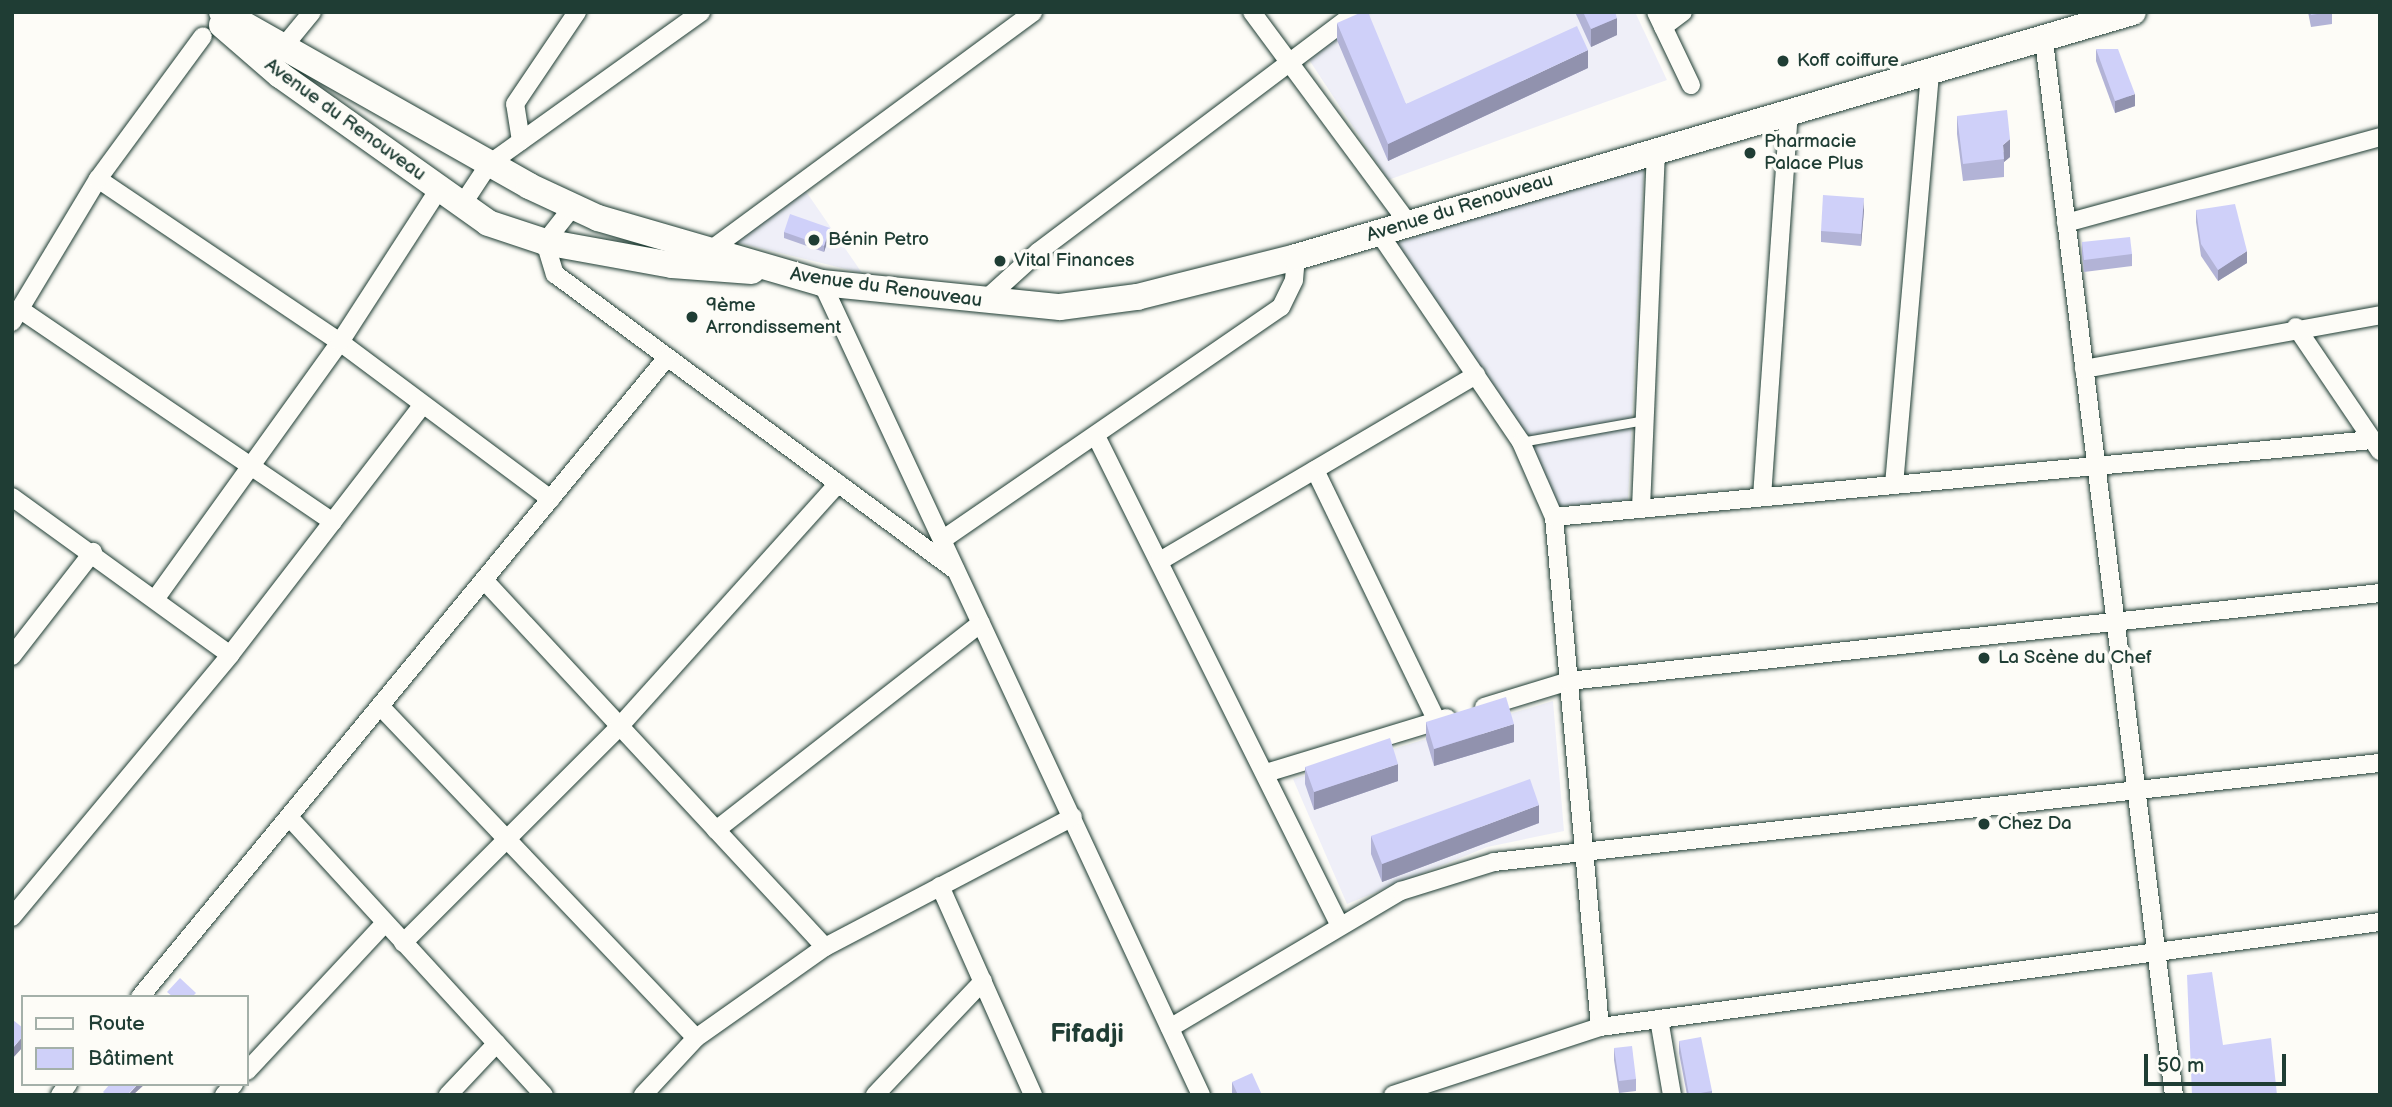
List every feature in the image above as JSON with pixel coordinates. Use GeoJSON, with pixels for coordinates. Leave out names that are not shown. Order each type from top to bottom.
{"type":"FeatureCollection","features":[{"type":"Feature","properties":{"kind":"main road","name":"Avenue du Renouveau"},"geometry":{"type":"LineString","coordinates":[[222,12],[571,209],[712,249],[774,272],[822,283],[984,301],[1099,304],[1296,257],[1789,109],[1930,74],[2133,12]]}},
{"type":"Feature","properties":{"kind":"main road","name":"Avenue du Renouveau"},"geometry":{"type":"LineString","coordinates":[[206,24],[462,205],[516,236],[672,265],[774,272]]}},
{"type":"Feature","properties":{"kind":"street"},"geometry":{"type":"LineString","coordinates":[[284,46],[312,12]]}},
{"type":"Feature","properties":{"kind":"street"},"geometry":{"type":"LineString","coordinates":[[521,141],[515,104],[577,12]]}},
{"type":"Feature","properties":{"kind":"street"},"geometry":{"type":"LineString","coordinates":[[462,205],[489,164],[701,12]]}},
{"type":"Feature","properties":{"kind":"street"},"geometry":{"type":"LineString","coordinates":[[712,249],[1033,12]]}},
{"type":"Feature","properties":{"kind":"street"},"geometry":{"type":"LineString","coordinates":[[1252,12],[1408,223]]}},
{"type":"Feature","properties":{"kind":"street"},"geometry":{"type":"LineString","coordinates":[[984,301],[1038,252],[1356,12]]}},
{"type":"Feature","properties":{"kind":"street"},"geometry":{"type":"LineString","coordinates":[[1683,12],[1660,19],[1691,85]]}},
{"type":"Feature","properties":{"kind":"street"},"geometry":{"type":"LineString","coordinates":[[206,24],[98,179],[16,316],[254,466],[333,522]]}},
{"type":"Feature","properties":{"kind":"street"},"geometry":{"type":"LineString","coordinates":[[2044,41],[2174,1095]]}},
{"type":"Feature","properties":{"kind":"street"},"geometry":{"type":"LineString","coordinates":[[1894,485],[1930,74]]}},
{"type":"Feature","properties":{"kind":"street"},"geometry":{"type":"LineString","coordinates":[[1762,497],[1789,109]]}},
{"type":"Feature","properties":{"kind":"street"},"geometry":{"type":"LineString","coordinates":[[2066,223],[2380,137]]}},
{"type":"Feature","properties":{"kind":"street"},"geometry":{"type":"LineString","coordinates":[[1641,508],[1656,148]]}},
{"type":"Feature","properties":{"kind":"street"},"geometry":{"type":"LineString","coordinates":[[98,179],[340,342],[422,406],[551,499]]}},
{"type":"Feature","properties":{"kind":"street"},"geometry":{"type":"LineString","coordinates":[[156,598],[254,466],[340,342],[439,189]]}},
{"type":"Feature","properties":{"kind":"street"},"geometry":{"type":"LineString","coordinates":[[571,209],[545,242],[555,274],[665,360],[957,571]]}},
{"type":"Feature","properties":{"kind":"street"},"geometry":{"type":"LineString","coordinates":[[1379,233],[1521,442],[1554,517],[1588,850],[1600,1027]]}},
{"type":"Feature","properties":{"kind":"street"},"geometry":{"type":"LineString","coordinates":[[942,540],[1097,438],[1281,307],[1294,280],[1296,257]]}},
{"type":"Feature","properties":{"kind":"street"},"geometry":{"type":"LineString","coordinates":[[822,283],[1202,1095]]}},
{"type":"Feature","properties":{"kind":"street"},"geometry":{"type":"LineString","coordinates":[[2084,369],[2296,327],[2380,314]]}},
{"type":"Feature","properties":{"kind":"street"},"geometry":{"type":"LineString","coordinates":[[1554,517],[1894,485],[2376,446],[2296,327]]}},
{"type":"Feature","properties":{"kind":"street"},"geometry":{"type":"LineString","coordinates":[[142,995],[665,360]]}},
{"type":"Feature","properties":{"kind":"street"},"geometry":{"type":"LineString","coordinates":[[1160,561],[1476,375]]}},
{"type":"Feature","properties":{"kind":"street"},"geometry":{"type":"LineString","coordinates":[[12,917],[230,655],[422,406]]}},
{"type":"Feature","properties":{"kind":"street"},"geometry":{"type":"LineString","coordinates":[[1097,438],[1339,924]]}},
{"type":"Feature","properties":{"kind":"street"},"geometry":{"type":"LineString","coordinates":[[1315,470],[1437,721]]}},
{"type":"Feature","properties":{"kind":"street"},"geometry":{"type":"LineString","coordinates":[[403,943],[618,729],[838,484]]}},
{"type":"Feature","properties":{"kind":"street"},"geometry":{"type":"LineString","coordinates":[[12,498],[93,552],[230,655]]}},
{"type":"Feature","properties":{"kind":"street"},"geometry":{"type":"LineString","coordinates":[[12,656],[93,552]]}},
{"type":"Feature","properties":{"kind":"street"},"geometry":{"type":"LineString","coordinates":[[484,580],[618,729],[825,947]]}},
{"type":"Feature","properties":{"kind":"street"},"geometry":{"type":"LineString","coordinates":[[1266,773],[1569,681],[2380,593]]}},
{"type":"Feature","properties":{"kind":"street"},"geometry":{"type":"LineString","coordinates":[[716,830],[981,623]]}},
{"type":"Feature","properties":{"kind":"street"},"geometry":{"type":"LineString","coordinates":[[380,706],[696,1038]]}},
{"type":"Feature","properties":{"kind":"street"},"geometry":{"type":"LineString","coordinates":[[1170,1028],[1339,924],[1464,869],[1588,850],[2380,764]]}},
{"type":"Feature","properties":{"kind":"street"},"geometry":{"type":"LineString","coordinates":[[289,817],[544,1095]]}},
{"type":"Feature","properties":{"kind":"street"},"geometry":{"type":"LineString","coordinates":[[643,1095],[696,1038],[825,947],[1073,817]]}},
{"type":"Feature","properties":{"kind":"street"},"geometry":{"type":"LineString","coordinates":[[940,886],[1033,1095]]}},
{"type":"Feature","properties":{"kind":"street"},"geometry":{"type":"LineString","coordinates":[[1393,1095],[1600,1027],[2156,957],[2380,922]]}},
{"type":"Feature","properties":{"kind":"street"},"geometry":{"type":"LineString","coordinates":[[248,1070],[385,923]]}},
{"type":"Feature","properties":{"kind":"street"},"geometry":{"type":"LineString","coordinates":[[875,1095],[983,981]]}},
{"type":"Feature","properties":{"kind":"street"},"geometry":{"type":"LineString","coordinates":[[1658,1019],[1672,1095]]}},
{"type":"Feature","properties":{"kind":"street"},"geometry":{"type":"LineString","coordinates":[[448,1095],[497,1043]]}},
{"type":"Feature","properties":{"kind":"lane"},"geometry":{"type":"LineString","coordinates":[[1521,442],[1645,420]]}},
{"type":"Feature","properties":{"kind":"shaded area"},"geometry":{"type":"Polygon","coordinates":[[[1366,12],[1635,12],[1667,80],[1388,180],[1306,55],[1366,12]]]}},
{"type":"Feature","properties":{"kind":"shaded area"},"geometry":{"type":"Polygon","coordinates":[[[1644,166],[1628,500],[1554,507],[1392,244],[1644,166]]]}},
{"type":"Feature","properties":{"kind":"shaded area"},"geometry":{"type":"Polygon","coordinates":[[[805,190],[862,273],[736,242],[805,190]]]}},
{"type":"Feature","properties":{"kind":"shaded area"},"geometry":{"type":"Polygon","coordinates":[[[1553,701],[1564,831],[1487,847],[1347,904],[1293,779],[1553,701]]]}},
{"type":"Feature","properties":{"kind":"building"},"geometry":{"type":"Polygon","coordinates":[[[1368,12],[1406,104],[1577,26],[1588,50],[1388,144],[1337,23],[1368,12]]]}},
{"type":"Feature","properties":{"kind":"building"},"geometry":{"type":"Polygon","coordinates":[[[1583,12],[1615,12],[1617,18],[1591,29],[1583,12]]]}},
{"type":"Feature","properties":{"kind":"building"},"geometry":{"type":"Polygon","coordinates":[[[2096,49],[2118,49],[2135,94],[2115,101],[2096,49]]]}},
{"type":"Feature","properties":{"kind":"building"},"geometry":{"type":"Polygon","coordinates":[[[2007,110],[2010,139],[2003,145],[2004,159],[1963,164],[1957,116],[2007,110]]]}},
{"type":"Feature","properties":{"kind":"building"},"geometry":{"type":"Polygon","coordinates":[[[1823,195],[1864,198],[1861,234],[1821,231],[1823,195]]]}},
{"type":"Feature","properties":{"kind":"building"},"geometry":{"type":"Polygon","coordinates":[[[2235,204],[2247,251],[2218,270],[2201,244],[2196,210],[2235,204]]]}},
{"type":"Feature","properties":{"kind":"building"},"geometry":{"type":"Polygon","coordinates":[[[790,214],[830,228],[824,246],[784,232],[790,214]]]}},
{"type":"Feature","properties":{"kind":"building"},"geometry":{"type":"Polygon","coordinates":[[[2130,237],[2132,254],[2084,260],[2082,242],[2130,237]]]}},
{"type":"Feature","properties":{"kind":"building"},"geometry":{"type":"Polygon","coordinates":[[[1506,697],[1514,724],[1434,749],[1426,722],[1506,697]]]}},
{"type":"Feature","properties":{"kind":"building"},"geometry":{"type":"Polygon","coordinates":[[[1390,738],[1398,764],[1314,792],[1305,767],[1390,738]]]}},
{"type":"Feature","properties":{"kind":"building"},"geometry":{"type":"Polygon","coordinates":[[[1530,779],[1539,805],[1382,864],[1371,836],[1530,779]]]}},
{"type":"Feature","properties":{"kind":"building"},"geometry":{"type":"Polygon","coordinates":[[[2212,972],[2223,1045],[2271,1038],[2277,1095],[2192,1095],[2187,975],[2212,972]]]}},
{"type":"Feature","properties":{"kind":"building"},"geometry":{"type":"Polygon","coordinates":[[[180,978],[196,993],[171,995],[167,992],[180,978]]]}},
{"type":"Feature","properties":{"kind":"building"},"geometry":{"type":"Polygon","coordinates":[[[13,1020],[21,1026],[21,1038],[12,1049],[13,1020]]]}},
{"type":"Feature","properties":{"kind":"building"},"geometry":{"type":"Polygon","coordinates":[[[1701,1037],[1712,1091],[1689,1095],[1679,1041],[1701,1037]]]}},
{"type":"Feature","properties":{"kind":"building"},"geometry":{"type":"Polygon","coordinates":[[[1632,1046],[1636,1079],[1619,1081],[1614,1048],[1632,1046]]]}},
{"type":"Feature","properties":{"kind":"building"},"geometry":{"type":"Polygon","coordinates":[[[1252,1073],[1262,1095],[1238,1095],[1232,1082],[1252,1073]]]}},
{"type":"Feature","properties":{"kind":"building"},"geometry":{"type":"Polygon","coordinates":[[[108,1086],[136,1086],[129,1095],[106,1095],[103,1092],[108,1086]]]}},
{"type":"Feature","properties":{"kind":"place","name":"Koff coiffure"},"geometry":{"type":"Point","coordinates":[1783,61]}},
{"type":"Feature","properties":{"kind":"place","name":"Pharmacie Palace Plus"},"geometry":{"type":"Point","coordinates":[1750,153]}},
{"type":"Feature","properties":{"kind":"place","name":"Bénin Petro"},"geometry":{"type":"Point","coordinates":[814,240]}},
{"type":"Feature","properties":{"kind":"place","name":"Vital Finances"},"geometry":{"type":"Point","coordinates":[1000,261]}},
{"type":"Feature","properties":{"kind":"place","name":"9ème Arrondissement"},"geometry":{"type":"Point","coordinates":[692,317]}},
{"type":"Feature","properties":{"kind":"place","name":"La Scène du Chef"},"geometry":{"type":"Point","coordinates":[1984,658]}},
{"type":"Feature","properties":{"kind":"place","name":"Chez Da"},"geometry":{"type":"Point","coordinates":[1984,824]}},
{"type":"Feature","properties":{"kind":"district","name":"Fifadji"},"geometry":{"type":"Point","coordinates":[1087,1035]}}]}
